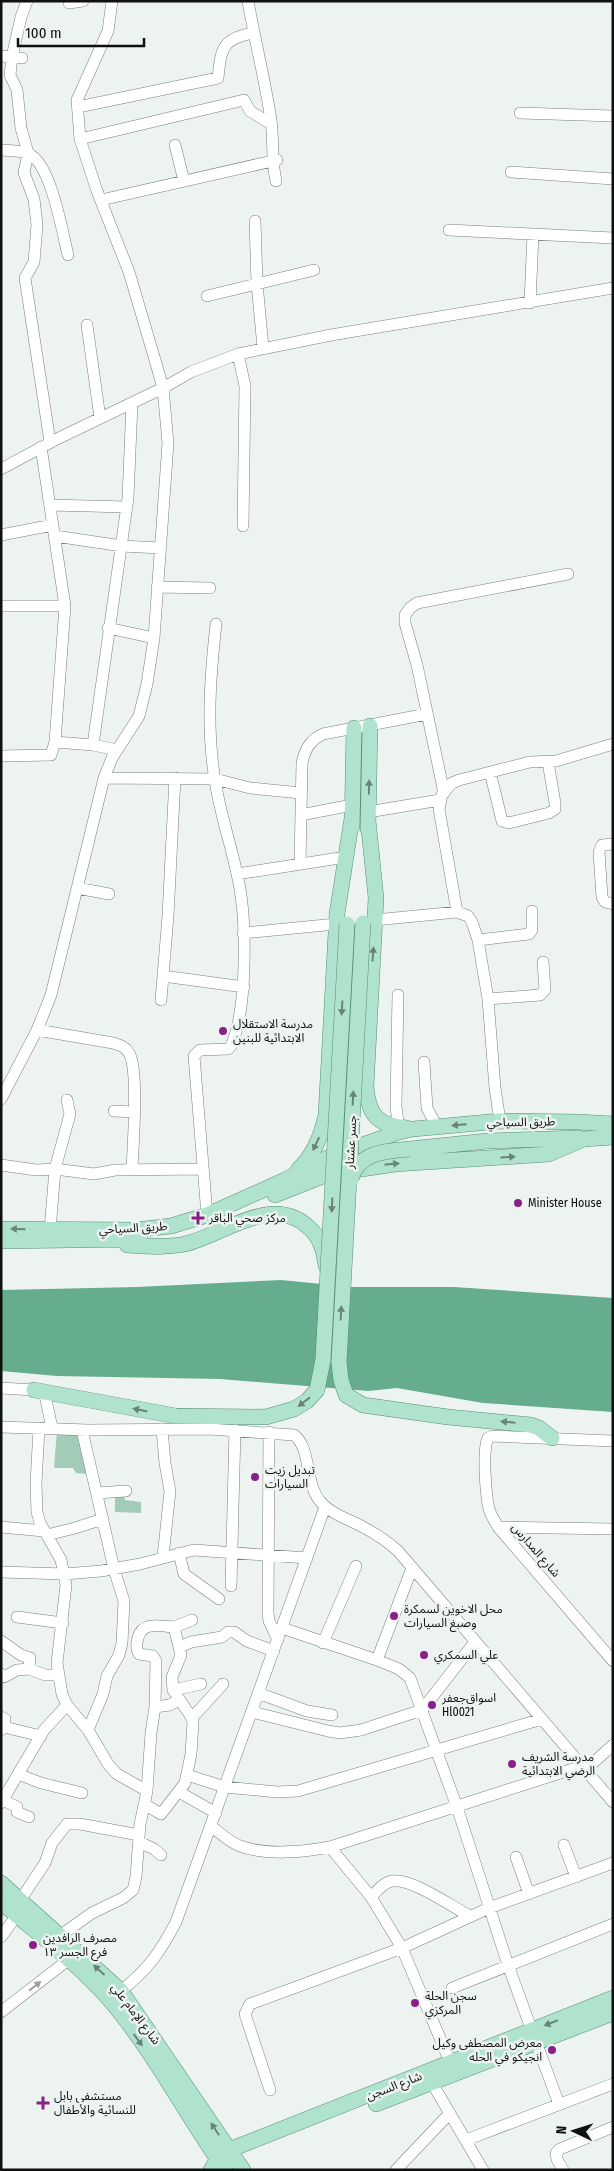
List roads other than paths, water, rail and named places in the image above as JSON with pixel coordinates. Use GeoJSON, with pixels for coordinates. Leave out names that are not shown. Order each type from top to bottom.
{"type":"FeatureCollection","features":[{"type":"Feature","properties":{"kind":"main road"},"geometry":{"type":"LineString","coordinates":[[370,726],[366,1087],[368,1106],[374,1117],[383,1123],[403,1129]]}},
{"type":"Feature","properties":{"kind":"main road"},"geometry":{"type":"LineString","coordinates":[[341,924],[352,812],[354,728]]}},
{"type":"Feature","properties":{"kind":"main road"},"geometry":{"type":"LineString","coordinates":[[284,1180],[300,1168],[309,1158],[317,1144],[326,1115],[346,856],[352,812]]}},
{"type":"Feature","properties":{"kind":"main road","name":"جسر عشتار"},"geometry":{"type":"LineString","coordinates":[[369,922],[348,1198],[339,1362],[344,1389],[350,1399],[375,1408],[531,1425],[540,1428],[552,1438]]}},
{"type":"Feature","properties":{"kind":"main road","name":"جسر عشتار"},"geometry":{"type":"LineString","coordinates":[[34,1390],[78,1396],[163,1414],[189,1417],[249,1418],[280,1414],[294,1409],[307,1401],[317,1390],[323,1360],[328,1284],[341,924]]}},
{"type":"Feature","properties":{"kind":"main road","name":"طريق السياحي"},"geometry":{"type":"LineString","coordinates":[[403,1129],[500,1121],[613,1124]]}},
{"type":"Feature","properties":{"kind":"main road"},"geometry":{"type":"LineString","coordinates":[[284,1180],[331,1156],[403,1129]]}},
{"type":"Feature","properties":{"kind":"main road"},"geometry":{"type":"LineString","coordinates":[[348,1198],[353,1172],[364,1159],[372,1155],[487,1141],[613,1137]]}},
{"type":"Feature","properties":{"kind":"main road","name":"طريق السياحي"},"geometry":{"type":"LineString","coordinates":[[1,1241],[116,1241],[174,1235],[209,1224],[328,1174],[387,1165],[459,1158],[549,1154],[576,1142],[592,1138]]}},
{"type":"Feature","properties":{"kind":"main road","name":"طريق السياحي"},"geometry":{"type":"LineString","coordinates":[[1,1229],[156,1229],[207,1215],[284,1180]]}},
{"type":"Feature","properties":{"kind":"main road"},"geometry":{"type":"LineString","coordinates":[[23,1242],[169,1246],[185,1244],[239,1222],[269,1214],[289,1215],[302,1221],[319,1240],[324,1253],[328,1284]]}},
{"type":"Feature","properties":{"kind":"main road","name":"شارع الإمام علي"},"geometry":{"type":"LineString","coordinates":[[1,1883],[61,1935],[115,1995],[224,2164]]}},
{"type":"Feature","properties":{"kind":"main road","name":"شارع الإمام علي"},"geometry":{"type":"LineString","coordinates":[[1,1902],[68,1960],[115,1995]]}},
{"type":"Feature","properties":{"kind":"main road","name":"شارع السجن"},"geometry":{"type":"LineString","coordinates":[[224,2164],[460,2065],[589,2015],[613,1998]]}},
{"type":"Feature","properties":{"kind":"main road","name":"شارع السجن"},"geometry":{"type":"LineString","coordinates":[[589,2015],[613,2013]]}},
{"type":"Feature","properties":{"kind":"main road","name":"شارع السجن"},"geometry":{"type":"LineString","coordinates":[[224,2164],[432,2083],[460,2065]]}},
{"type":"Feature","properties":{"kind":"street"},"geometry":{"type":"LineString","coordinates":[[1,756],[51,755],[55,742],[65,606],[50,505],[46,444],[25,278],[34,262],[37,236],[34,199],[24,173],[28,153],[21,128],[17,90],[10,75],[12,57],[27,1]]}},
{"type":"Feature","properties":{"kind":"street"},"geometry":{"type":"LineString","coordinates":[[69,3],[83,1]]}},
{"type":"Feature","properties":{"kind":"street"},"geometry":{"type":"LineString","coordinates":[[1,1099],[37,1030],[50,995],[104,778],[117,750],[139,716],[154,638],[168,443],[163,388],[129,272],[80,140],[77,100],[108,31],[112,1]]}},
{"type":"Feature","properties":{"kind":"street"},"geometry":{"type":"LineString","coordinates":[[248,1],[272,124],[276,181]]}},
{"type":"Feature","properties":{"kind":"street"},"geometry":{"type":"LineString","coordinates":[[78,107],[218,78],[221,53],[235,36],[254,33]]}},
{"type":"Feature","properties":{"kind":"street"},"geometry":{"type":"LineString","coordinates":[[80,140],[244,100],[250,111],[272,124]]}},
{"type":"Feature","properties":{"kind":"street"},"geometry":{"type":"LineString","coordinates":[[520,113],[613,116]]}},
{"type":"Feature","properties":{"kind":"street"},"geometry":{"type":"LineString","coordinates":[[175,145],[184,181]]}},
{"type":"Feature","properties":{"kind":"street"},"geometry":{"type":"LineString","coordinates":[[1,150],[28,153],[39,162],[47,179],[68,255]]}},
{"type":"Feature","properties":{"kind":"street"},"geometry":{"type":"LineString","coordinates":[[101,200],[275,161]]}},
{"type":"Feature","properties":{"kind":"street"},"geometry":{"type":"LineString","coordinates":[[511,172],[613,179]]}},
{"type":"Feature","properties":{"kind":"street"},"geometry":{"type":"LineString","coordinates":[[255,221],[257,283],[263,348]]}},
{"type":"Feature","properties":{"kind":"street"},"geometry":{"type":"LineString","coordinates":[[448,230],[613,238]]}},
{"type":"Feature","properties":{"kind":"street"},"geometry":{"type":"LineString","coordinates":[[530,303],[533,234]]}},
{"type":"Feature","properties":{"kind":"street"},"geometry":{"type":"LineString","coordinates":[[207,296],[314,270]]}},
{"type":"Feature","properties":{"kind":"street"},"geometry":{"type":"LineString","coordinates":[[1,469],[46,444],[163,388],[190,372],[238,354],[331,335],[613,288]]}},
{"type":"Feature","properties":{"kind":"street"},"geometry":{"type":"LineString","coordinates":[[87,325],[100,418]]}},
{"type":"Feature","properties":{"kind":"street"},"geometry":{"type":"LineString","coordinates":[[238,354],[245,386],[243,526]]}},
{"type":"Feature","properties":{"kind":"street"},"geometry":{"type":"LineString","coordinates":[[93,746],[108,628],[127,507],[132,403]]}},
{"type":"Feature","properties":{"kind":"street"},"geometry":{"type":"LineString","coordinates":[[50,505],[127,507]]}},
{"type":"Feature","properties":{"kind":"street"},"geometry":{"type":"LineString","coordinates":[[1,535],[54,530],[122,546],[160,548]]}},
{"type":"Feature","properties":{"kind":"street"},"geometry":{"type":"LineString","coordinates":[[458,912],[439,809],[442,796],[417,665],[405,623],[405,616],[410,608],[417,604],[568,574]]}},
{"type":"Feature","properties":{"kind":"street"},"geometry":{"type":"LineString","coordinates":[[157,587],[210,588]]}},
{"type":"Feature","properties":{"kind":"street"},"geometry":{"type":"LineString","coordinates":[[1,606],[65,606]]}},
{"type":"Feature","properties":{"kind":"street"},"geometry":{"type":"LineString","coordinates":[[207,1215],[194,1056],[200,1050],[228,1049],[231,1046],[244,987],[243,933],[238,874],[215,780],[209,699],[216,624]]}},
{"type":"Feature","properties":{"kind":"street"},"geometry":{"type":"LineString","coordinates":[[108,628],[154,638]]}},
{"type":"Feature","properties":{"kind":"street"},"geometry":{"type":"LineString","coordinates":[[300,864],[303,758],[310,744],[323,734],[427,714]]}},
{"type":"Feature","properties":{"kind":"street"},"geometry":{"type":"LineString","coordinates":[[55,742],[117,750]]}},
{"type":"Feature","properties":{"kind":"street"},"geometry":{"type":"LineString","coordinates":[[368,816],[442,796],[452,783],[530,762],[548,762],[613,744]]}},
{"type":"Feature","properties":{"kind":"street"},"geometry":{"type":"LineString","coordinates":[[490,772],[501,818],[504,823],[509,823],[549,813],[555,809],[548,762]]}},
{"type":"Feature","properties":{"kind":"street"},"geometry":{"type":"LineString","coordinates":[[104,778],[215,780],[250,788],[301,793]]}},
{"type":"Feature","properties":{"kind":"street"},"geometry":{"type":"LineString","coordinates":[[161,1000],[176,778]]}},
{"type":"Feature","properties":{"kind":"street"},"geometry":{"type":"LineString","coordinates":[[300,815],[352,812]]}},
{"type":"Feature","properties":{"kind":"street"},"geometry":{"type":"LineString","coordinates":[[613,844],[602,845],[599,852],[602,897],[605,902],[613,904]]}},
{"type":"Feature","properties":{"kind":"street"},"geometry":{"type":"LineString","coordinates":[[238,874],[346,856]]}},
{"type":"Feature","properties":{"kind":"street"},"geometry":{"type":"LineString","coordinates":[[77,888],[109,894]]}},
{"type":"Feature","properties":{"kind":"street"},"geometry":{"type":"LineString","coordinates":[[478,940],[529,934],[532,930],[532,911]]}},
{"type":"Feature","properties":{"kind":"street"},"geometry":{"type":"LineString","coordinates":[[369,922],[458,912],[468,916],[472,922],[478,940],[488,999],[495,1088],[500,1121]]}},
{"type":"Feature","properties":{"kind":"street"},"geometry":{"type":"LineString","coordinates":[[243,933],[341,924]]}},
{"type":"Feature","properties":{"kind":"street"},"geometry":{"type":"LineString","coordinates":[[488,999],[540,995],[545,990],[543,962]]}},
{"type":"Feature","properties":{"kind":"street"},"geometry":{"type":"LineString","coordinates":[[163,976],[244,987]]}},
{"type":"Feature","properties":{"kind":"street"},"geometry":{"type":"LineString","coordinates":[[398,995],[396,1106],[403,1129]]}},
{"type":"Feature","properties":{"kind":"street"},"geometry":{"type":"LineString","coordinates":[[37,1030],[123,1046],[129,1052],[133,1064],[132,1169]]}},
{"type":"Feature","properties":{"kind":"street"},"geometry":{"type":"LineString","coordinates":[[424,1062],[426,1103],[428,1113],[437,1127]]}},
{"type":"Feature","properties":{"kind":"street"},"geometry":{"type":"LineString","coordinates":[[50,1230],[55,1169],[70,1114],[67,1100]]}},
{"type":"Feature","properties":{"kind":"street"},"geometry":{"type":"LineString","coordinates":[[114,1111],[134,1112]]}},
{"type":"Feature","properties":{"kind":"street"},"geometry":{"type":"LineString","coordinates":[[1,1165],[36,1170],[55,1169],[94,1174],[132,1169],[202,1169]]}},
{"type":"Feature","properties":{"kind":"street"},"geometry":{"type":"LineString","coordinates":[[1,1388],[34,1390],[45,1395],[52,1428]]}},
{"type":"Feature","properties":{"kind":"street"},"geometry":{"type":"LineString","coordinates":[[1,1427],[82,1430],[235,1430],[287,1433],[298,1438],[304,1452],[312,1487],[316,1496],[325,1507],[385,1540],[412,1568],[613,1802]]}},
{"type":"Feature","properties":{"kind":"street"},"geometry":{"type":"LineString","coordinates":[[39,1428],[36,1484],[37,1512],[61,1560],[65,1574],[63,1623],[57,1655],[58,1676],[67,1705],[88,1730],[108,1764],[117,1774],[147,1791]]}},
{"type":"Feature","properties":{"kind":"street"},"geometry":{"type":"LineString","coordinates":[[162,1429],[170,1491],[163,1557]]}},
{"type":"Feature","properties":{"kind":"street"},"geometry":{"type":"LineString","coordinates":[[82,1430],[114,1569],[124,1601],[122,1643],[88,1730]]}},
{"type":"Feature","properties":{"kind":"street"},"geometry":{"type":"LineString","coordinates":[[231,1586],[235,1430]]}},
{"type":"Feature","properties":{"kind":"street"},"geometry":{"type":"LineString","coordinates":[[269,1432],[268,1612],[276,1646]]}},
{"type":"Feature","properties":{"kind":"street","name":"شارع المدارس"},"geometry":{"type":"LineString","coordinates":[[552,1438],[492,1436],[488,1438],[485,1443],[489,1508],[498,1527],[613,1661]]}},
{"type":"Feature","properties":{"kind":"street"},"geometry":{"type":"LineString","coordinates":[[552,1438],[613,1441]]}},
{"type":"Feature","properties":{"kind":"street"},"geometry":{"type":"LineString","coordinates":[[97,1493],[126,1491]]}},
{"type":"Feature","properties":{"kind":"street"},"geometry":{"type":"LineString","coordinates":[[115,1995],[140,1975],[164,1945],[176,1922],[325,1507]]}},
{"type":"Feature","properties":{"kind":"street"},"geometry":{"type":"LineString","coordinates":[[1,1527],[46,1533],[103,1519]]}},
{"type":"Feature","properties":{"kind":"street"},"geometry":{"type":"LineString","coordinates":[[498,1527],[613,1529]]}},
{"type":"Feature","properties":{"kind":"street"},"geometry":{"type":"LineString","coordinates":[[1,1572],[65,1574],[114,1569],[194,1550],[307,1558]]}},
{"type":"Feature","properties":{"kind":"street"},"geometry":{"type":"LineString","coordinates":[[179,1553],[184,1574],[219,1599]]}},
{"type":"Feature","properties":{"kind":"street"},"geometry":{"type":"LineString","coordinates":[[323,1643],[356,1566]]}},
{"type":"Feature","properties":{"kind":"street"},"geometry":{"type":"LineString","coordinates":[[377,1660],[412,1568]]}},
{"type":"Feature","properties":{"kind":"street"},"geometry":{"type":"LineString","coordinates":[[17,1616],[63,1623]]}},
{"type":"Feature","properties":{"kind":"street"},"geometry":{"type":"LineString","coordinates":[[61,1935],[92,1913],[123,1898],[133,1890],[147,1791],[151,1733],[155,1707],[156,1659],[153,1656],[139,1654],[136,1644],[140,1630],[146,1626],[174,1627],[192,1620]]}},
{"type":"Feature","properties":{"kind":"street"},"geometry":{"type":"LineString","coordinates":[[144,1804],[161,1814],[179,1792],[187,1776],[193,1726],[192,1718],[175,1695],[172,1677],[179,1662],[180,1647],[174,1627]]}},
{"type":"Feature","properties":{"kind":"street"},"geometry":{"type":"LineString","coordinates":[[282,1628],[377,1660],[399,1669],[410,1678],[457,1807],[508,1965],[559,2104]]}},
{"type":"Feature","properties":{"kind":"street"},"geometry":{"type":"LineString","coordinates":[[180,1647],[193,1648],[222,1637],[228,1632],[234,1632],[246,1641],[276,1646]]}},
{"type":"Feature","properties":{"kind":"street"},"geometry":{"type":"LineString","coordinates":[[1,1641],[30,1658],[29,1669]]}},
{"type":"Feature","properties":{"kind":"street"},"geometry":{"type":"LineString","coordinates":[[252,1712],[340,1733],[361,1730],[422,1710],[475,1642]]}},
{"type":"Feature","properties":{"kind":"street"},"geometry":{"type":"LineString","coordinates":[[122,1643],[136,1644]]}},
{"type":"Feature","properties":{"kind":"street"},"geometry":{"type":"LineString","coordinates":[[2,1677],[17,1670],[29,1669],[45,1675],[58,1676]]}},
{"type":"Feature","properties":{"kind":"street"},"geometry":{"type":"LineString","coordinates":[[155,1707],[170,1705],[175,1695],[201,1684]]}},
{"type":"Feature","properties":{"kind":"street"},"geometry":{"type":"LineString","coordinates":[[192,1718],[223,1684]]}},
{"type":"Feature","properties":{"kind":"street"},"geometry":{"type":"LineString","coordinates":[[258,1693],[306,1711],[332,1715]]}},
{"type":"Feature","properties":{"kind":"street"},"geometry":{"type":"LineString","coordinates":[[29,1817],[17,1812],[17,1807],[2,1802],[41,1736],[67,1705]]}},
{"type":"Feature","properties":{"kind":"street"},"geometry":{"type":"LineString","coordinates":[[187,1776],[225,1787],[277,1792],[298,1791],[542,1719]]}},
{"type":"Feature","properties":{"kind":"street"},"geometry":{"type":"LineString","coordinates":[[2,1725],[41,1736]]}},
{"type":"Feature","properties":{"kind":"street"},"geometry":{"type":"LineString","coordinates":[[211,1826],[241,1846],[258,1850],[296,1852],[330,1848],[584,1768],[613,1745]]}},
{"type":"Feature","properties":{"kind":"street"},"geometry":{"type":"LineString","coordinates":[[18,1774],[41,1783],[82,1793]]}},
{"type":"Feature","properties":{"kind":"street"},"geometry":{"type":"LineString","coordinates":[[179,1792],[216,1813]]}},
{"type":"Feature","properties":{"kind":"street"},"geometry":{"type":"LineString","coordinates":[[21,1899],[45,1863],[52,1843],[67,1824],[80,1824],[139,1839],[161,1855]]}},
{"type":"Feature","properties":{"kind":"street"},"geometry":{"type":"LineString","coordinates":[[564,1845],[576,1877]]}},
{"type":"Feature","properties":{"kind":"street"},"geometry":{"type":"LineString","coordinates":[[330,1848],[370,1897],[402,1948],[460,2065]]}},
{"type":"Feature","properties":{"kind":"street"},"geometry":{"type":"LineString","coordinates":[[516,1857],[529,1894]]}},
{"type":"Feature","properties":{"kind":"street"},"geometry":{"type":"LineString","coordinates":[[270,2090],[245,2014],[250,2004],[402,1948],[489,1908],[613,1863]]}},
{"type":"Feature","properties":{"kind":"street"},"geometry":{"type":"LineString","coordinates":[[370,1897],[392,1881],[402,1882],[413,1885],[470,1916]]}},
{"type":"Feature","properties":{"kind":"street"},"geometry":{"type":"LineString","coordinates":[[1,1937],[17,1916]]}},
{"type":"Feature","properties":{"kind":"street"},"geometry":{"type":"LineString","coordinates":[[452,1988],[613,1924]]}},
{"type":"Feature","properties":{"kind":"street"},"geometry":{"type":"LineString","coordinates":[[1,2012],[68,1960]]}},
{"type":"Feature","properties":{"kind":"street"},"geometry":{"type":"LineString","coordinates":[[432,2083],[484,2170]]}},
{"type":"Feature","properties":{"kind":"street"},"geometry":{"type":"LineString","coordinates":[[466,2140],[613,2084]]}},
{"type":"Feature","properties":{"kind":"street"},"geometry":{"type":"LineString","coordinates":[[396,2170],[450,2113]]}},
{"type":"Feature","properties":{"kind":"street"},"geometry":{"type":"LineString","coordinates":[[563,2170],[556,2159],[556,2153],[560,2149],[613,2127]]}},
{"type":"Feature","properties":{"kind":"place","name":"مدرسة الاستقلال الابتدائية للبنين"},"geometry":{"type":"Point","coordinates":[223,1031]}},
{"type":"Feature","properties":{"kind":"place","name":"Minister House"},"geometry":{"type":"Point","coordinates":[518,1203]}},
{"type":"Feature","properties":{"kind":"place","name":"مركز صحي الباقر"},"geometry":{"type":"Point","coordinates":[198,1218]}},
{"type":"Feature","properties":{"kind":"place","name":"تبديل زيت السيارات"},"geometry":{"type":"Point","coordinates":[255,1477]}},
{"type":"Feature","properties":{"kind":"place","name":"محل الاخوين لسمكرة وصبغ السيارات"},"geometry":{"type":"Point","coordinates":[394,1616]}},
{"type":"Feature","properties":{"kind":"place","name":"علي السمكري"},"geometry":{"type":"Point","coordinates":[424,1655]}},
{"type":"Feature","properties":{"kind":"place","name":"اسواق‌جعفر Hl0021"},"geometry":{"type":"Point","coordinates":[432,1705]}},
{"type":"Feature","properties":{"kind":"place","name":"مدرسة الشريف الرضي الابتدائية"},"geometry":{"type":"Point","coordinates":[512,1764]}},
{"type":"Feature","properties":{"kind":"place","name":"مصرف الرافدين فرع الجسر ١٣"},"geometry":{"type":"Point","coordinates":[33,1945]}},
{"type":"Feature","properties":{"kind":"place","name":"سجن الحلة المركزي"},"geometry":{"type":"Point","coordinates":[415,2003]}},
{"type":"Feature","properties":{"kind":"place","name":"معرض المصطفى وكيل انجيكو في الحله"},"geometry":{"type":"Point","coordinates":[552,2050]}},
{"type":"Feature","properties":{"kind":"place","name":"مستشفى بابل للنسائية والأطفال"},"geometry":{"type":"Point","coordinates":[43,2103]}}]}
